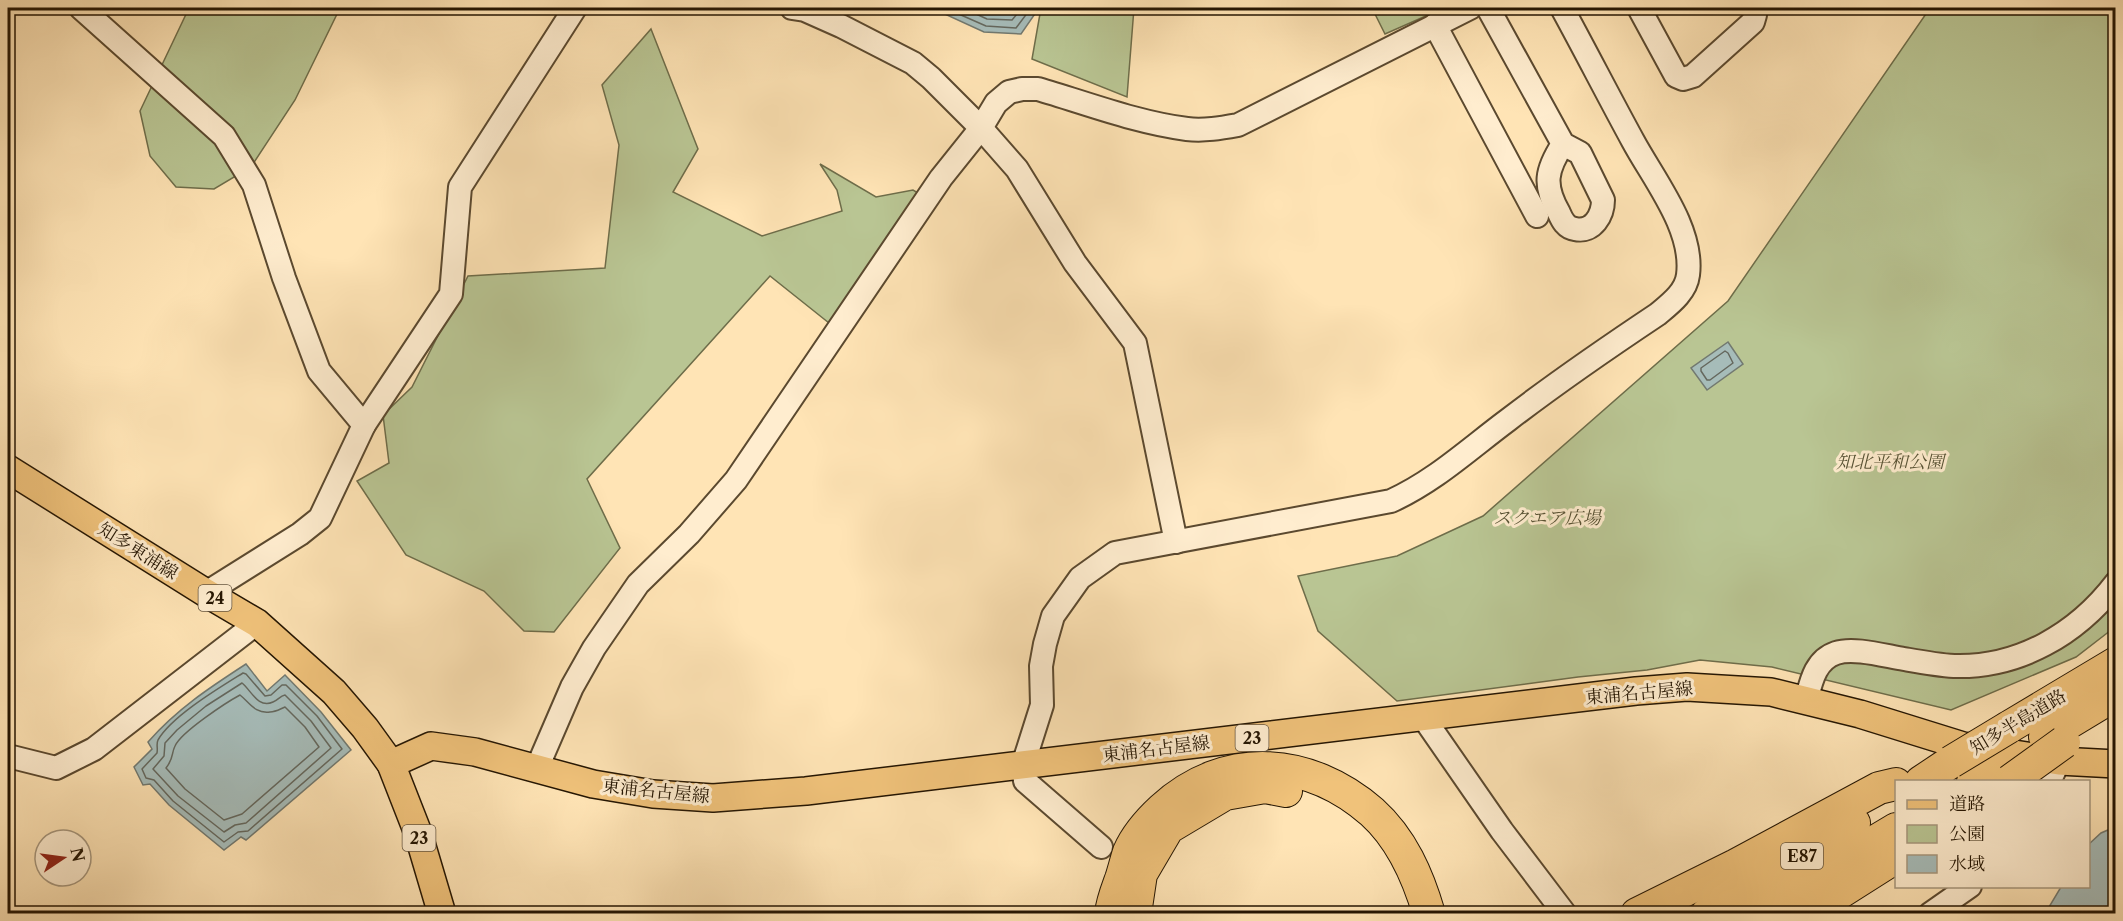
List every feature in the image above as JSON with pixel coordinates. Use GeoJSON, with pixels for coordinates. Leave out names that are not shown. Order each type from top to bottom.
{"type":"FeatureCollection","features":[{"type":"Feature","properties":{"kind":"highway","name":"知多半島道路"},"geometry":{"type":"LineString","coordinates":[[1962,777],[2009,727],[2115,663]]}},
{"type":"Feature","properties":{"kind":"highway","name":"知多半島道路"},"geometry":{"type":"LineString","coordinates":[[1962,777],[2054,755],[2115,694]]}},
{"type":"Feature","properties":{"kind":"highway"},"geometry":{"type":"LineString","coordinates":[[2054,755],[2115,701]]}},
{"type":"Feature","properties":{"kind":"highway"},"geometry":{"type":"LineString","coordinates":[[1111,914],[1130,851],[1150,821],[1171,801],[1196,784],[1238,769],[1283,769],[1319,779],[1346,793],[1372,813],[1390,831],[1408,858],[1421,886],[1429,914]]}},
{"type":"Feature","properties":{"kind":"highway"},"geometry":{"type":"LineString","coordinates":[[1637,914],[1736,865],[1879,788],[1895,784]]}},
{"type":"Feature","properties":{"kind":"highway"},"geometry":{"type":"LineString","coordinates":[[1135,914],[1141,874],[1168,828],[1225,794],[1265,787],[1322,797],[1355,815],[1382,847],[1405,884],[1413,914]]}},
{"type":"Feature","properties":{"kind":"highway","name":"E87"},"geometry":{"type":"LineString","coordinates":[[1707,914],[1895,798]]}},
{"type":"Feature","properties":{"kind":"highway","name":"E87"},"geometry":{"type":"LineString","coordinates":[[1754,914],[1895,830]]}},
{"type":"Feature","properties":{"kind":"highway"},"geometry":{"type":"LineString","coordinates":[[1806,914],[1895,858]]}},
{"type":"Feature","properties":{"kind":"main road","name":"知多東浦線"},"geometry":{"type":"LineString","coordinates":[[8,468],[257,623],[334,692],[365,728],[391,764]]}},
{"type":"Feature","properties":{"kind":"main road","name":"東浦名古屋線"},"geometry":{"type":"LineString","coordinates":[[391,764],[431,746],[475,752],[592,784],[653,795],[713,798],[806,791],[1636,691],[1687,687],[1771,692],[1860,714],[1963,746],[2115,764]]}},
{"type":"Feature","properties":{"kind":"main road","name":"23"},"geometry":{"type":"LineString","coordinates":[[391,764],[418,833],[442,914]]}},
{"type":"Feature","properties":{"kind":"street"},"geometry":{"type":"LineString","coordinates":[[81,8],[224,136],[254,185],[284,278],[319,371],[364,425]]}},
{"type":"Feature","properties":{"kind":"street"},"geometry":{"type":"LineString","coordinates":[[206,593],[300,534],[320,518],[364,425],[451,294],[460,187],[575,8]]}},
{"type":"Feature","properties":{"kind":"street"},"geometry":{"type":"LineString","coordinates":[[792,8],[805,10],[841,26],[912,63],[931,78],[981,128],[1017,169],[1075,263],[1135,343],[1176,542]]}},
{"type":"Feature","properties":{"kind":"street"},"geometry":{"type":"LineString","coordinates":[[537,768],[572,687],[594,648],[638,584],[689,534],[736,480],[941,178],[981,128],[996,103],[1009,92],[1038,89],[1130,116],[1187,129],[1212,129],[1238,125],[1470,8]]}},
{"type":"Feature","properties":{"kind":"street"},"geometry":{"type":"LineString","coordinates":[[1488,8],[1563,144]]}},
{"type":"Feature","properties":{"kind":"street"},"geometry":{"type":"LineString","coordinates":[[1101,847],[1025,781],[1023,765],[1042,705],[1041,666],[1053,616],[1080,578],[1115,553],[1391,501],[1435,477],[1506,421],[1658,314],[1677,298],[1688,277],[1688,253],[1673,210],[1635,145],[1562,8]]}},
{"type":"Feature","properties":{"kind":"street"},"geometry":{"type":"LineString","coordinates":[[1639,8],[1676,76],[1683,79],[1693,76],[1753,22],[1754,8]]}},
{"type":"Feature","properties":{"kind":"street"},"geometry":{"type":"LineString","coordinates":[[1435,25],[1537,216]]}},
{"type":"Feature","properties":{"kind":"street"},"geometry":{"type":"LineString","coordinates":[[1806,701],[1814,672],[1824,660],[1836,653],[1851,651],[1936,665],[1957,666],[2015,657],[2040,648],[2062,636],[2101,602],[2115,583]]}},
{"type":"Feature","properties":{"kind":"street"},"geometry":{"type":"LineString","coordinates":[[8,756],[56,768],[94,749],[257,623]]}},
{"type":"Feature","properties":{"kind":"street"},"geometry":{"type":"LineString","coordinates":[[1423,717],[1502,831],[1565,914]]}},
{"type":"Feature","properties":{"kind":"street"},"geometry":{"type":"LineString","coordinates":[[1930,914],[1954,907],[1969,888]]}},
{"type":"Feature","properties":{"kind":"green space"},"geometry":{"type":"Polygon","coordinates":[[[189,8],[340,8],[295,100],[251,167],[214,189],[176,187],[150,156],[140,111],[189,8]]]}},
{"type":"Feature","properties":{"kind":"green space"},"geometry":{"type":"Polygon","coordinates":[[[1041,8],[1134,8],[1127,97],[1032,59],[1041,8]]]}},
{"type":"Feature","properties":{"kind":"green space"},"geometry":{"type":"Polygon","coordinates":[[[1372,8],[1444,8],[1385,34],[1372,8]]]}},
{"type":"Feature","properties":{"kind":"green space","name":"知北平和公園"},"geometry":{"type":"Polygon","coordinates":[[[1930,8],[2115,8],[2115,627],[2076,657],[1951,710],[1772,667],[1700,660],[1647,670],[1397,701],[1318,631],[1298,576],[1397,556],[1483,516],[1728,301],[1930,8]]]}},
{"type":"Feature","properties":{"kind":"green space"},"geometry":{"type":"Polygon","coordinates":[[[651,29],[698,149],[673,192],[762,236],[842,211],[837,190],[820,164],[876,197],[913,190],[925,197],[829,323],[770,276],[587,479],[620,548],[554,632],[524,631],[484,591],[406,555],[357,481],[389,463],[383,415],[412,387],[468,276],[605,268],[619,145],[602,85],[651,29]]]}},
{"type":"Feature","properties":{"kind":"water"},"geometry":{"type":"Polygon","coordinates":[[[911,8],[1039,8],[1021,34],[984,32],[934,9],[919,12],[911,8]]]}},
{"type":"Feature","properties":{"kind":"water"},"geometry":{"type":"Polygon","coordinates":[[[1728,342],[1743,364],[1707,390],[1691,368],[1728,342]]]}},
{"type":"Feature","properties":{"kind":"water"},"geometry":{"type":"Polygon","coordinates":[[[246,664],[267,691],[285,675],[321,712],[351,750],[246,840],[241,837],[224,850],[169,805],[150,784],[143,785],[134,767],[152,749],[148,742],[170,719],[246,664]]]}},
{"type":"Feature","properties":{"kind":"water"},"geometry":{"type":"Polygon","coordinates":[[[2115,827],[2115,913],[2049,914],[2046,912],[2060,888],[2090,888],[2090,843],[2101,833],[2115,827]]]}},
{"type":"Feature","properties":{"kind":"park label","name":"スクエア広場"},"geometry":{"type":"Point","coordinates":[1547,518]}}]}
